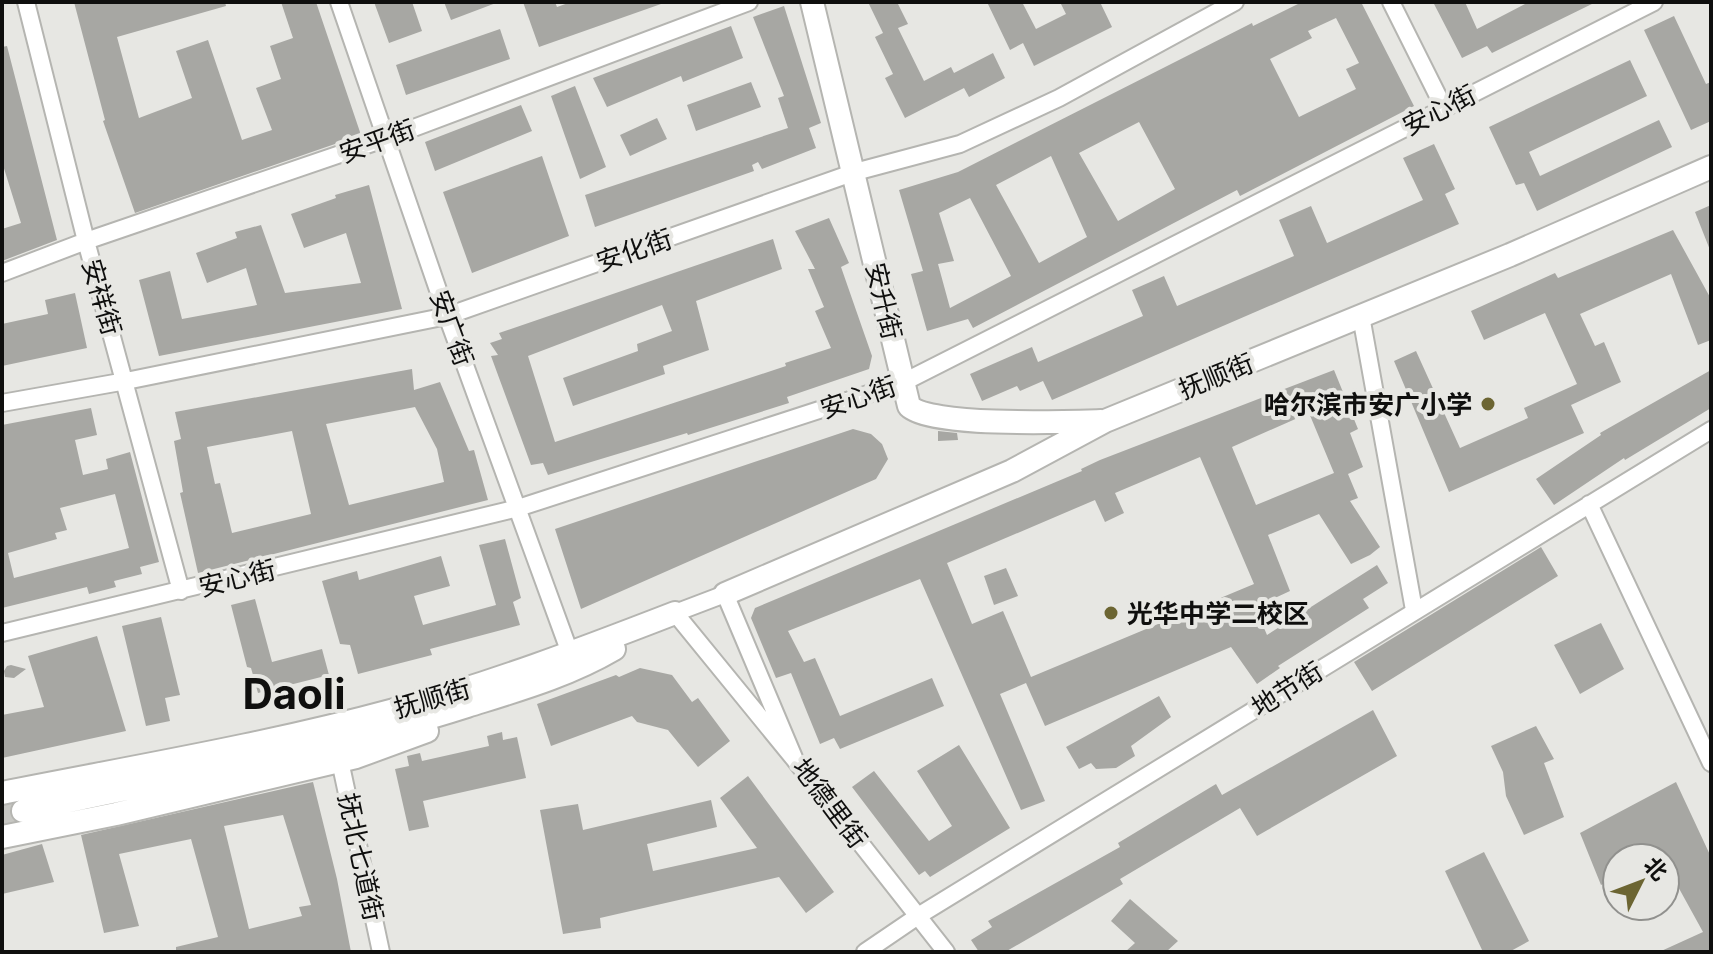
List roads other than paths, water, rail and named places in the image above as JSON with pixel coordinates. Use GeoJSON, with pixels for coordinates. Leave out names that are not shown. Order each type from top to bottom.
{"type":"FeatureCollection","features":[{"type":"Feature","properties":{"kind":"main road","name":"安升街"},"geometry":{"type":"LineString","coordinates":[[812,2],[909,406],[921,414],[1037,423],[1105,421]]}},
{"type":"Feature","properties":{"kind":"main road","name":"抚顺街"},"geometry":{"type":"LineString","coordinates":[[725,594],[1012,471],[1105,421],[1510,255],[1711,167]]}},
{"type":"Feature","properties":{"kind":"main road","name":"抚顺街"},"geometry":{"type":"LineString","coordinates":[[2,793],[217,751],[393,710],[492,681],[675,613]]}},
{"type":"Feature","properties":{"kind":"main road","name":"抚顺街"},"geometry":{"type":"LineString","coordinates":[[23,811],[343,741],[428,719],[570,673],[675,613]]}},
{"type":"Feature","properties":{"kind":"main road","name":"抚顺街"},"geometry":{"type":"LineString","coordinates":[[2,837],[116,814],[340,761],[445,725],[510,692]]}},
{"type":"Feature","properties":{"kind":"street","name":"安祥街"},"geometry":{"type":"LineString","coordinates":[[26,2],[86,241],[181,591]]}},
{"type":"Feature","properties":{"kind":"street","name":"安广街"},"geometry":{"type":"LineString","coordinates":[[339,2],[447,316],[570,653]]}},
{"type":"Feature","properties":{"kind":"street","name":"安平街"},"geometry":{"type":"LineString","coordinates":[[2,273],[86,241],[387,138],[749,2]]}},
{"type":"Feature","properties":{"kind":"street","name":"安化街"},"geometry":{"type":"LineString","coordinates":[[2,403],[447,316],[855,172],[960,144],[1059,98],[1235,2]]}},
{"type":"Feature","properties":{"kind":"street"},"geometry":{"type":"LineString","coordinates":[[1391,2],[1444,108]]}},
{"type":"Feature","properties":{"kind":"street","name":"安心街"},"geometry":{"type":"LineString","coordinates":[[2,633],[518,508],[902,383],[1654,2]]}},
{"type":"Feature","properties":{"kind":"street"},"geometry":{"type":"LineString","coordinates":[[1361,316],[1414,610]]}},
{"type":"Feature","properties":{"kind":"street","name":"地节街"},"geometry":{"type":"LineString","coordinates":[[865,952],[918,916],[1711,430]]}},
{"type":"Feature","properties":{"kind":"street"},"geometry":{"type":"LineString","coordinates":[[1589,504],[1711,763]]}},
{"type":"Feature","properties":{"kind":"street"},"geometry":{"type":"LineString","coordinates":[[725,594],[675,613],[795,760]]}},
{"type":"Feature","properties":{"kind":"street","name":"地德里街"},"geometry":{"type":"LineString","coordinates":[[725,594],[795,760],[946,952]]}},
{"type":"Feature","properties":{"kind":"street","name":"抚北七道街"},"geometry":{"type":"LineString","coordinates":[[340,761],[381,952]]}},
{"type":"Feature","properties":{"kind":"tunnel"},"geometry":{"type":"LineString","coordinates":[[2,816],[23,811]]}},
{"type":"Feature","properties":{"kind":"place","name":"哈尔滨市安广小学"},"geometry":{"type":"Point","coordinates":[1488,404]}},
{"type":"Feature","properties":{"kind":"place","name":"光华中学二校区"},"geometry":{"type":"Point","coordinates":[1111,613]}},
{"type":"Feature","properties":{"kind":"district","name":"Daoli"},"geometry":{"type":"Point","coordinates":[294,693]}}]}
